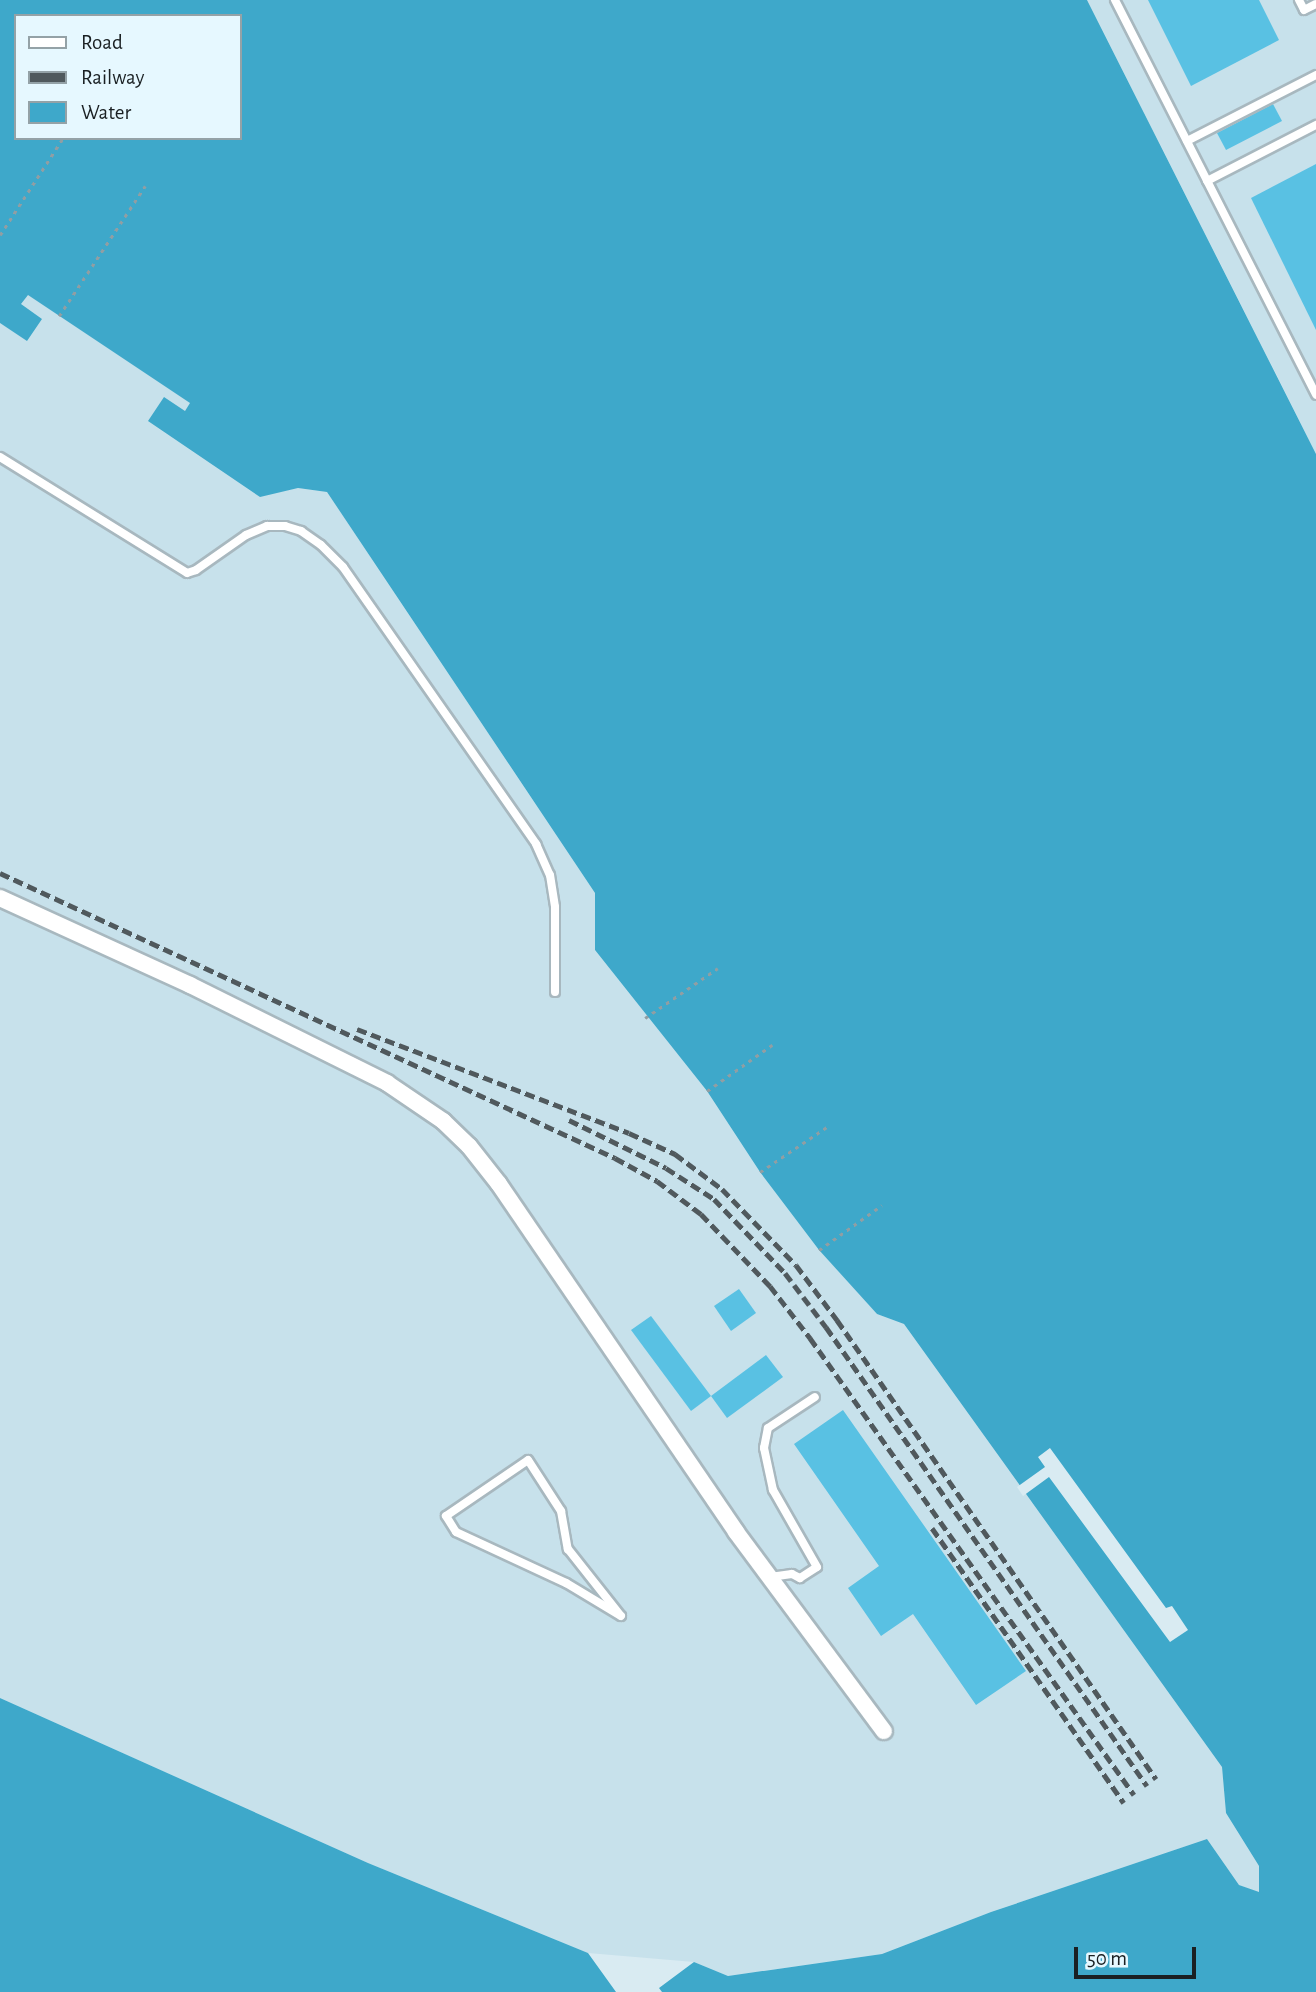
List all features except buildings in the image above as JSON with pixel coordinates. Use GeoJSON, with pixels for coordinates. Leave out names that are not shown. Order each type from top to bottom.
{"type":"FeatureCollection","features":[{"type":"Feature","properties":{"kind":"street"},"geometry":{"type":"LineString","coordinates":[[0,898],[190,985],[387,1083],[443,1121],[469,1146],[499,1184],[736,1532],[884,1731]]}},
{"type":"Feature","properties":{"kind":"lane"},"geometry":{"type":"LineString","coordinates":[[1115,0],[1316,396]]}},
{"type":"Feature","properties":{"kind":"lane"},"geometry":{"type":"LineString","coordinates":[[1299,0],[1304,10],[1316,4]]}},
{"type":"Feature","properties":{"kind":"lane"},"geometry":{"type":"LineString","coordinates":[[1187,141],[1316,75]]}},
{"type":"Feature","properties":{"kind":"lane"},"geometry":{"type":"LineString","coordinates":[[1207,181],[1316,125]]}},
{"type":"Feature","properties":{"kind":"lane"},"geometry":{"type":"LineString","coordinates":[[0,457],[187,573],[196,570],[246,535],[267,526],[285,526],[301,531],[321,545],[343,567],[536,844],[550,875],[555,907],[555,992]]}},
{"type":"Feature","properties":{"kind":"lane"},"geometry":{"type":"LineString","coordinates":[[770,1577],[792,1574],[800,1578],[817,1567],[773,1490],[764,1448],[768,1428],[815,1397]]}},
{"type":"Feature","properties":{"kind":"lane"},"geometry":{"type":"LineString","coordinates":[[528,1460],[561,1511],[568,1549],[621,1616],[566,1583],[456,1532],[446,1516],[528,1460]]}},
{"type":"Feature","properties":{"kind":"path"},"geometry":{"type":"LineString","coordinates":[[0,235],[62,140]]}},
{"type":"Feature","properties":{"kind":"path"},"geometry":{"type":"LineString","coordinates":[[59,316],[145,186]]}},
{"type":"Feature","properties":{"kind":"path"},"geometry":{"type":"LineString","coordinates":[[645,1018],[719,968]]}},
{"type":"Feature","properties":{"kind":"path"},"geometry":{"type":"LineString","coordinates":[[707,1091],[772,1045]]}},
{"type":"Feature","properties":{"kind":"path"},"geometry":{"type":"LineString","coordinates":[[760,1172],[830,1125]]}},
{"type":"Feature","properties":{"kind":"path"},"geometry":{"type":"LineString","coordinates":[[819,1250],[882,1205]]}},
{"type":"Feature","properties":{"kind":"shaded area"},"geometry":{"type":"Polygon","coordinates":[[[1087,0],[1316,0],[1316,454],[1279,380],[1087,0]]]}},
{"type":"Feature","properties":{"kind":"shaded area"},"geometry":{"type":"Polygon","coordinates":[[[27,294],[191,403],[185,411],[259,496],[298,488],[327,492],[595,893],[595,950],[707,1091],[760,1172],[819,1250],[877,1314],[904,1324],[1222,1767],[1226,1813],[1259,1866],[1259,1893],[1239,1885],[1207,1839],[991,1912],[882,1954],[728,1976],[694,1962],[588,1953],[368,1863],[0,1698],[0,323],[28,340],[21,304],[27,294]]]}},
{"type":"Feature","properties":{"kind":"water"},"geometry":{"type":"Polygon","coordinates":[[[0,0],[1087,0],[1316,454],[1316,1992],[662,1992],[659,1988],[694,1962],[728,1976],[882,1954],[991,1912],[1207,1839],[1239,1885],[1259,1892],[1259,1866],[1226,1813],[1222,1767],[904,1324],[877,1314],[819,1250],[760,1172],[707,1091],[595,950],[595,893],[327,492],[298,488],[260,497],[148,421],[164,397],[185,411],[190,403],[28,295],[21,304],[42,319],[27,341],[0,323],[0,0]]]}},
{"type":"Feature","properties":{"kind":"water"},"geometry":{"type":"Polygon","coordinates":[[[0,1698],[368,1863],[588,1953],[616,1992],[0,1992],[0,1698]]]}},
{"type":"Feature","properties":{"kind":"pier"},"geometry":{"type":"Polygon","coordinates":[[[1050,1448],[1166,1608],[1172,1606],[1188,1630],[1170,1642],[1049,1477],[1023,1496],[1017,1487],[1045,1467],[1038,1457],[1050,1448]]]}},
{"type":"Feature","properties":{"kind":"railway"},"geometry":{"type":"LineString","coordinates":[[0,873],[615,1158],[657,1181],[701,1214],[770,1286],[810,1338],[1134,1795]]}},
{"type":"Feature","properties":{"kind":"railway"},"geometry":{"type":"LineString","coordinates":[[357,1029],[629,1133],[675,1154],[722,1189],[796,1265],[837,1320],[1156,1779]]}},
{"type":"Feature","properties":{"kind":"railway"},"geometry":{"type":"LineString","coordinates":[[569,1120],[666,1168],[714,1199],[785,1273],[826,1327],[1147,1786]]}},
{"type":"Feature","properties":{"kind":"railway"},"geometry":{"type":"LineString","coordinates":[[932,1528],[1124,1803]]}}]}
